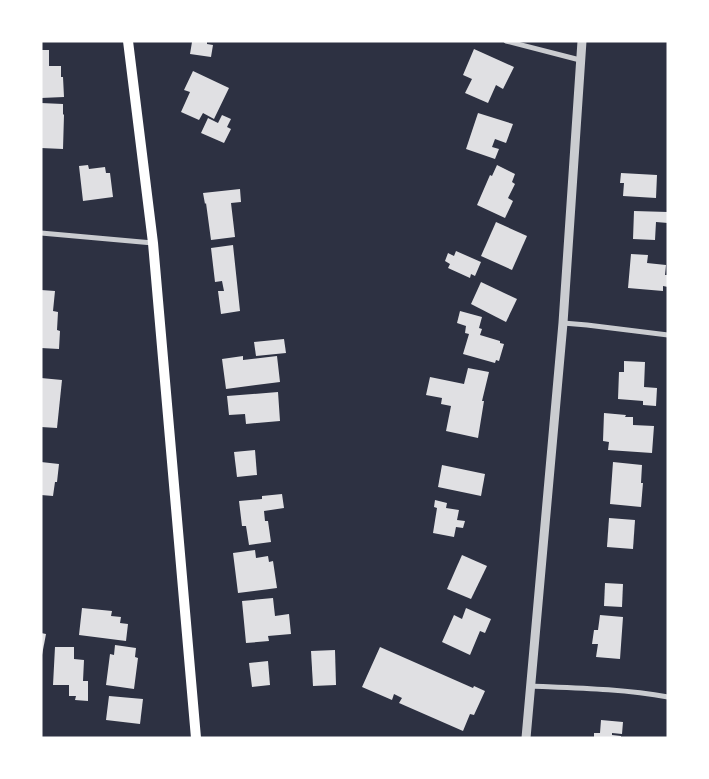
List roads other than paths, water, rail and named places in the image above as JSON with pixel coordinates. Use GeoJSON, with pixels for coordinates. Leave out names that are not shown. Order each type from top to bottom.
{"type":"FeatureCollection","features":[{"type":"Feature","properties":{"kind":"main road"},"geometry":{"type":"LineString","coordinates":[[128,41],[153,243],[196,738]]}},
{"type":"Feature","properties":{"kind":"street"},"geometry":{"type":"LineString","coordinates":[[506,41],[580,60]]}},
{"type":"Feature","properties":{"kind":"street"},"geometry":{"type":"LineString","coordinates":[[526,738],[563,323],[582,41]]}},
{"type":"Feature","properties":{"kind":"street"},"geometry":{"type":"LineString","coordinates":[[41,233],[153,243]]}},
{"type":"Feature","properties":{"kind":"street"},"geometry":{"type":"LineString","coordinates":[[563,323],[668,335]]}},
{"type":"Feature","properties":{"kind":"street"},"geometry":{"type":"LineString","coordinates":[[531,686],[644,693],[668,697]]}}]}
